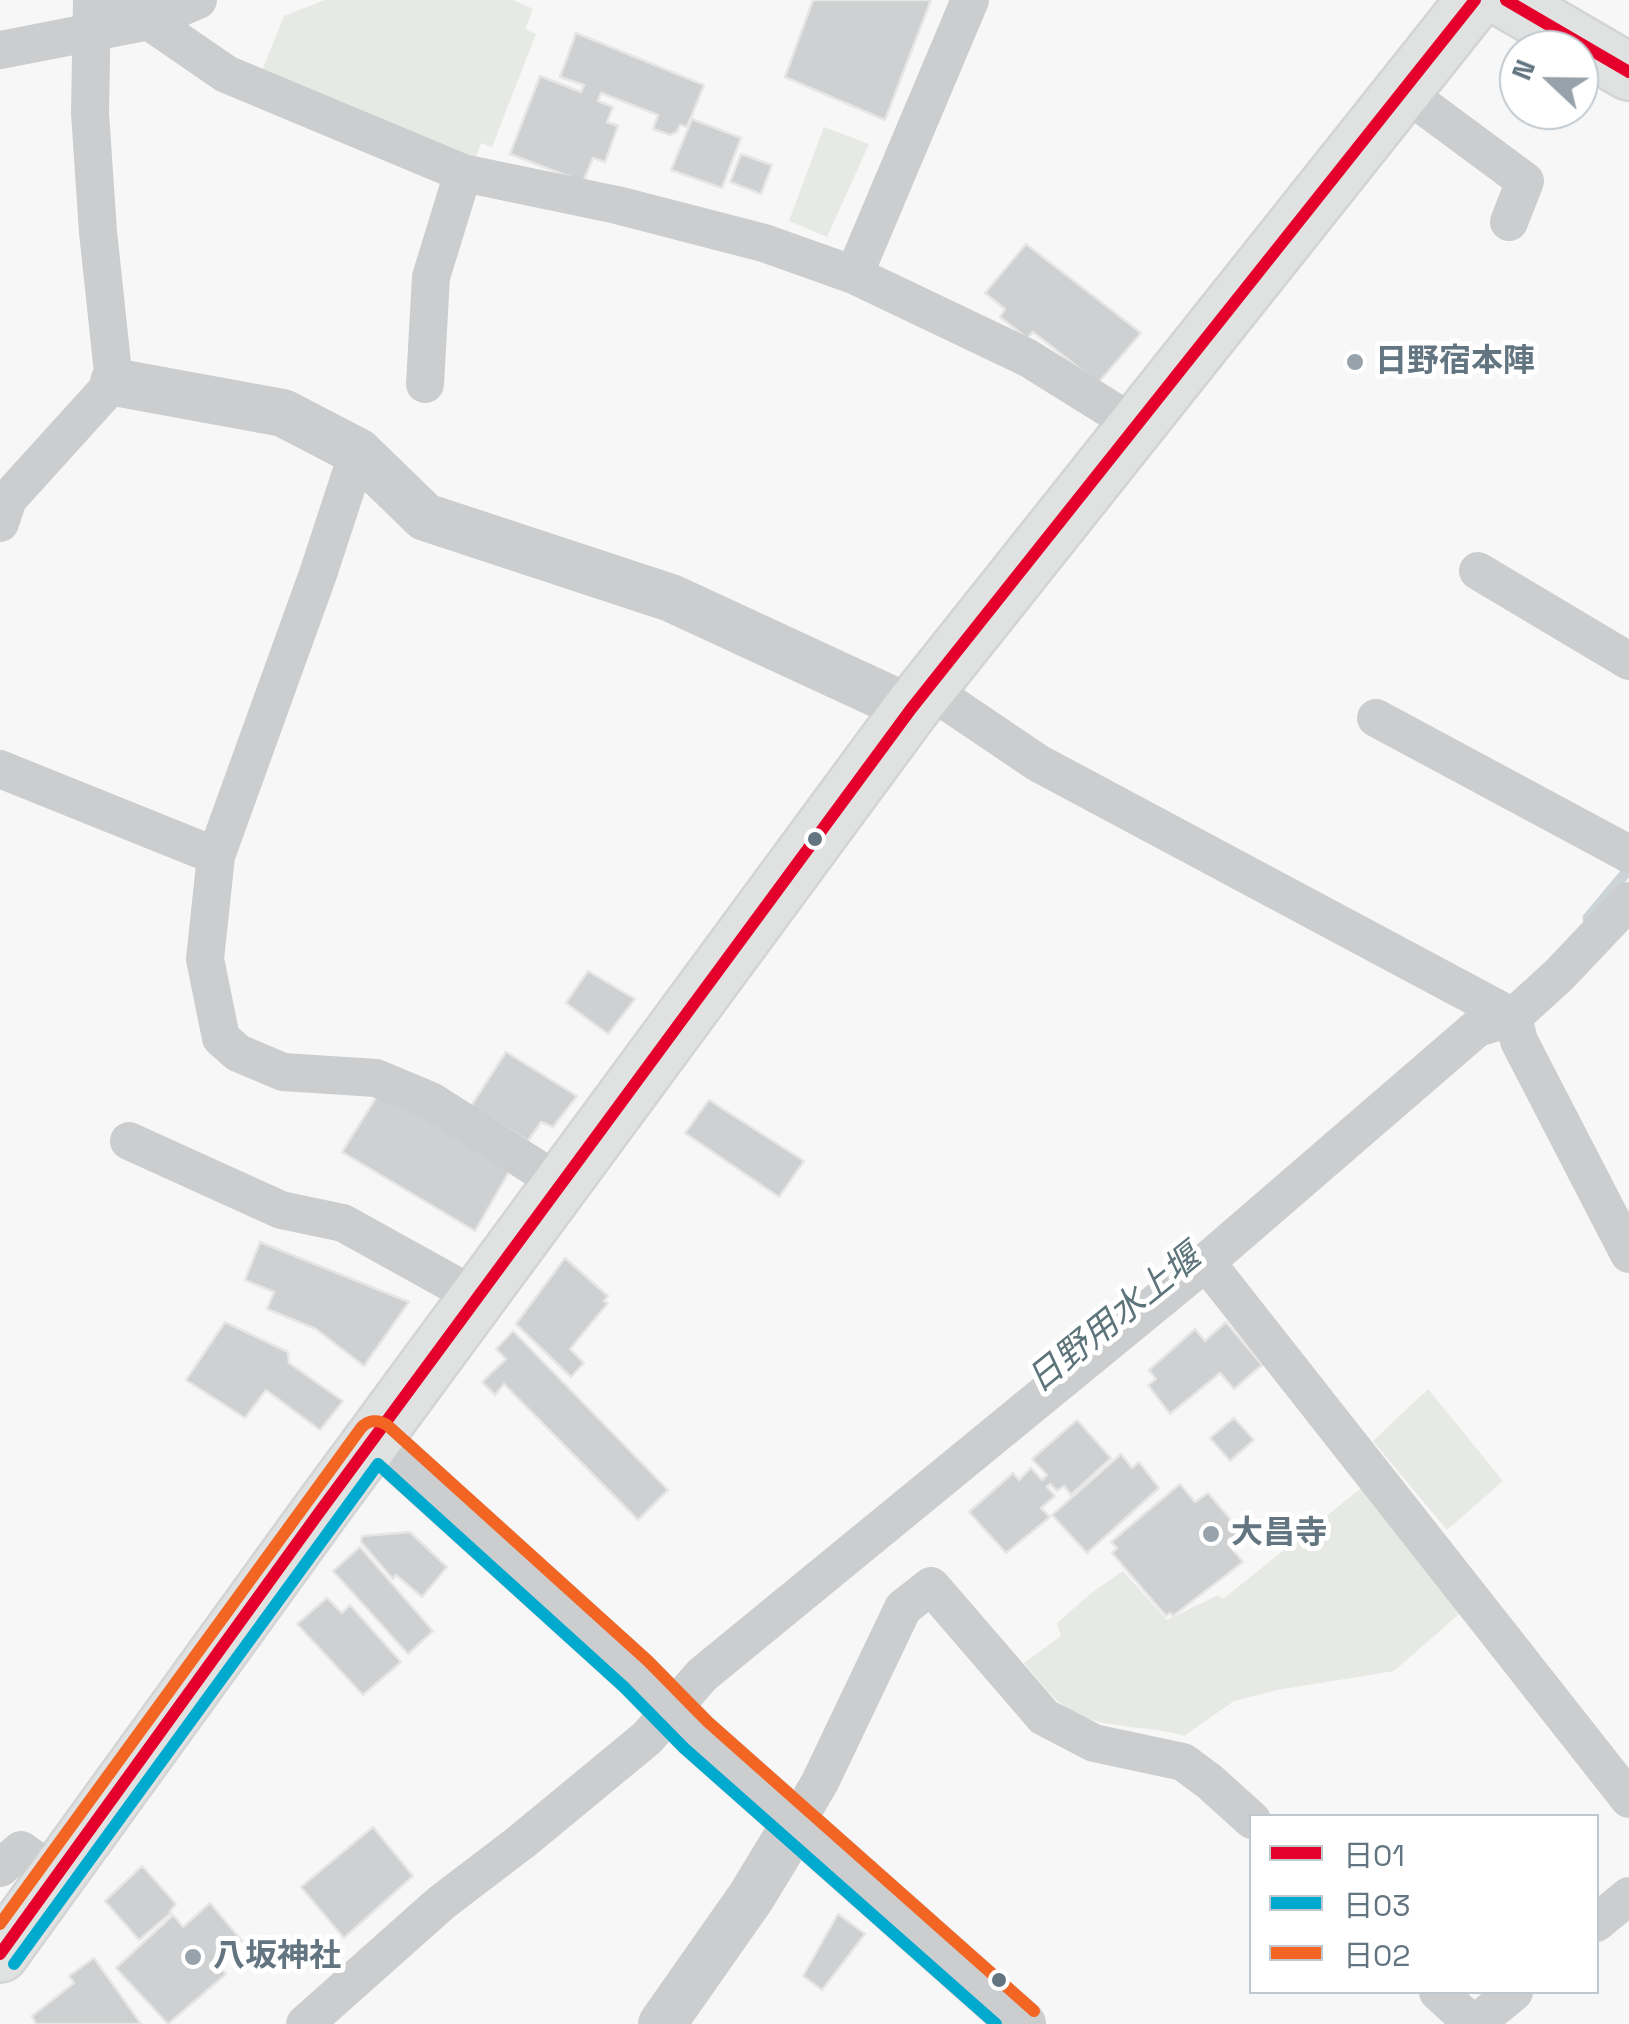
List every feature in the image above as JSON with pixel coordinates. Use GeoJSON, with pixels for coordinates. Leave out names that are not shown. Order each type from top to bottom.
{"type":"FeatureCollection","features":[{"type":"Feature","properties":{"kind":"main road"},"geometry":{"type":"LineString","coordinates":[[0,1954],[919,698],[1475,0]]}},
{"type":"Feature","properties":{"kind":"main road"},"geometry":{"type":"LineString","coordinates":[[1506,0],[1629,72]]}},
{"type":"Feature","properties":{"kind":"street"},"geometry":{"type":"LineString","coordinates":[[0,50],[92,17],[198,0]]}},
{"type":"Feature","properties":{"kind":"street"},"geometry":{"type":"LineString","coordinates":[[854,275],[970,0]]}},
{"type":"Feature","properties":{"kind":"street"},"geometry":{"type":"LineString","coordinates":[[136,10],[226,74],[463,173],[617,205],[764,243],[854,275],[1028,358],[1137,426]]}},
{"type":"Feature","properties":{"kind":"street"},"geometry":{"type":"LineString","coordinates":[[0,523],[8,499],[114,382],[90,114],[92,17]]}},
{"type":"Feature","properties":{"kind":"street"},"geometry":{"type":"LineString","coordinates":[[1402,90],[1525,181],[1508,222]]}},
{"type":"Feature","properties":{"kind":"street"},"geometry":{"type":"LineString","coordinates":[[425,384],[432,277],[463,173]]}},
{"type":"Feature","properties":{"kind":"street"},"geometry":{"type":"LineString","coordinates":[[114,382],[283,413],[358,452],[425,517],[671,598],[919,698],[1513,1016],[1519,1040],[1629,1254]]}},
{"type":"Feature","properties":{"kind":"street"},"geometry":{"type":"LineString","coordinates":[[358,452],[216,856],[205,958],[221,1038],[238,1053],[282,1072],[376,1078],[432,1101],[561,1184]]}},
{"type":"Feature","properties":{"kind":"street"},"geometry":{"type":"LineString","coordinates":[[1478,570],[1629,661]]}},
{"type":"Feature","properties":{"kind":"street"},"geometry":{"type":"LineString","coordinates":[[1376,718],[1626,852]]}},
{"type":"Feature","properties":{"kind":"street"},"geometry":{"type":"LineString","coordinates":[[0,770],[216,856]]}},
{"type":"Feature","properties":{"kind":"street"},"geometry":{"type":"LineString","coordinates":[[305,2024],[441,1903],[647,1738],[702,1675],[1206,1262],[1478,1028],[1513,1016],[1559,976],[1629,901]]}},
{"type":"Feature","properties":{"kind":"street"},"geometry":{"type":"LineString","coordinates":[[130,1141],[281,1210],[343,1222],[476,1300]]}},
{"type":"Feature","properties":{"kind":"street"},"geometry":{"type":"LineString","coordinates":[[1206,1262],[1629,1799]]}},
{"type":"Feature","properties":{"kind":"street"},"geometry":{"type":"LineString","coordinates":[[375,1438],[1008,2020]]}},
{"type":"Feature","properties":{"kind":"street"},"geometry":{"type":"LineString","coordinates":[[662,2024],[751,1896],[820,1782],[903,1608],[931,1586],[1044,1717],[1094,1744],[1183,1762],[1249,1817]]}},
{"type":"Feature","properties":{"kind":"street"},"geometry":{"type":"LineString","coordinates":[[0,1868],[21,1850],[56,1875]]}},
{"type":"Feature","properties":{"kind":"street"},"geometry":{"type":"LineString","coordinates":[[1599,1921],[1629,1896]]}},
{"type":"Feature","properties":{"kind":"street"},"geometry":{"type":"LineString","coordinates":[[1440,1994],[1474,2024],[1512,1994]]}},
{"type":"Feature","properties":{"kind":"shaded area"},"geometry":{"type":"Polygon","coordinates":[[[325,0],[513,0],[533,9],[525,29],[536,34],[492,147],[481,143],[473,165],[258,80],[284,16],[325,0]]]}},
{"type":"Feature","properties":{"kind":"shaded area"},"geometry":{"type":"Polygon","coordinates":[[[824,127],[869,144],[827,237],[789,221],[824,127]]]}},
{"type":"Feature","properties":{"kind":"shaded area"},"geometry":{"type":"Polygon","coordinates":[[[1428,1389],[1503,1481],[1447,1530],[1373,1441],[1428,1389]]]}},
{"type":"Feature","properties":{"kind":"shaded area"},"geometry":{"type":"Polygon","coordinates":[[[1365,1485],[1466,1608],[1394,1671],[1234,1701],[1184,1736],[1100,1722],[1075,1713],[1054,1697],[1024,1663],[1061,1636],[1057,1623],[1123,1571],[1167,1620],[1218,1595],[1223,1599],[1365,1485]]]}},
{"type":"Feature","properties":{"kind":"building"},"geometry":{"type":"Polygon","coordinates":[[[813,0],[931,0],[885,120],[785,77],[813,0]]]}},
{"type":"Feature","properties":{"kind":"building"},"geometry":{"type":"Polygon","coordinates":[[[576,33],[704,85],[687,127],[680,125],[670,135],[653,129],[658,115],[601,93],[598,101],[613,107],[607,122],[618,126],[605,162],[593,158],[583,182],[510,154],[540,76],[581,92],[584,85],[560,77],[576,33]]]}},
{"type":"Feature","properties":{"kind":"building"},"geometry":{"type":"Polygon","coordinates":[[[692,119],[741,138],[722,188],[671,170],[692,119]]]}},
{"type":"Feature","properties":{"kind":"building"},"geometry":{"type":"Polygon","coordinates":[[[741,154],[772,165],[761,194],[730,182],[741,154]]]}},
{"type":"Feature","properties":{"kind":"building"},"geometry":{"type":"Polygon","coordinates":[[[1026,244],[1141,333],[1098,383],[1033,332],[1027,338],[1000,317],[1005,309],[985,293],[1026,244]]]}},
{"type":"Feature","properties":{"kind":"building"},"geometry":{"type":"Polygon","coordinates":[[[588,971],[635,999],[608,1034],[566,1003],[588,971]]]}},
{"type":"Feature","properties":{"kind":"building"},"geometry":{"type":"Polygon","coordinates":[[[506,1052],[577,1096],[553,1127],[541,1122],[528,1141],[471,1106],[506,1052]]]}},
{"type":"Feature","properties":{"kind":"building"},"geometry":{"type":"Polygon","coordinates":[[[379,1093],[513,1165],[475,1231],[342,1152],[379,1093]]]}},
{"type":"Feature","properties":{"kind":"building"},"geometry":{"type":"Polygon","coordinates":[[[709,1100],[804,1161],[779,1197],[685,1133],[709,1100]]]}},
{"type":"Feature","properties":{"kind":"building"},"geometry":{"type":"Polygon","coordinates":[[[260,1242],[409,1302],[364,1366],[316,1329],[267,1309],[274,1292],[245,1280],[260,1242]]]}},
{"type":"Feature","properties":{"kind":"building"},"geometry":{"type":"Polygon","coordinates":[[[565,1258],[608,1296],[604,1301],[608,1303],[570,1349],[584,1363],[571,1377],[516,1324],[565,1258]]]}},
{"type":"Feature","properties":{"kind":"building"},"geometry":{"type":"Polygon","coordinates":[[[225,1322],[288,1352],[289,1363],[343,1401],[320,1430],[266,1390],[245,1418],[186,1380],[225,1322]]]}},
{"type":"Feature","properties":{"kind":"building"},"geometry":{"type":"Polygon","coordinates":[[[1226,1322],[1262,1365],[1234,1389],[1220,1373],[1170,1414],[1148,1385],[1156,1379],[1149,1370],[1195,1329],[1205,1341],[1226,1322]]]}},
{"type":"Feature","properties":{"kind":"building"},"geometry":{"type":"Polygon","coordinates":[[[513,1331],[668,1490],[638,1520],[504,1384],[495,1395],[482,1382],[506,1359],[496,1349],[513,1331]]]}},
{"type":"Feature","properties":{"kind":"building"},"geometry":{"type":"Polygon","coordinates":[[[1234,1418],[1254,1440],[1230,1461],[1210,1438],[1234,1418]]]}},
{"type":"Feature","properties":{"kind":"building"},"geometry":{"type":"Polygon","coordinates":[[[1077,1420],[1111,1458],[1071,1495],[1064,1486],[1057,1491],[1050,1484],[1047,1487],[1055,1496],[1041,1508],[1050,1517],[1006,1553],[969,1512],[1013,1473],[1019,1480],[1031,1468],[1042,1480],[1047,1475],[1032,1459],[1077,1420]]]}},
{"type":"Feature","properties":{"kind":"building"},"geometry":{"type":"Polygon","coordinates":[[[1121,1454],[1132,1468],[1139,1462],[1159,1488],[1087,1553],[1052,1515],[1121,1454]]]}},
{"type":"Feature","properties":{"kind":"building"},"geometry":{"type":"Polygon","coordinates":[[[1180,1484],[1195,1502],[1208,1493],[1243,1534],[1228,1544],[1243,1562],[1173,1616],[1166,1616],[1112,1553],[1117,1548],[1111,1542],[1180,1484]]]}},
{"type":"Feature","properties":{"kind":"building"},"geometry":{"type":"Polygon","coordinates":[[[410,1532],[447,1567],[422,1597],[396,1575],[393,1579],[361,1542],[362,1536],[410,1532]]]}},
{"type":"Feature","properties":{"kind":"building"},"geometry":{"type":"Polygon","coordinates":[[[360,1547],[433,1631],[408,1654],[333,1571],[360,1547]]]}},
{"type":"Feature","properties":{"kind":"building"},"geometry":{"type":"Polygon","coordinates":[[[327,1598],[342,1613],[350,1605],[401,1662],[363,1695],[297,1624],[327,1598]]]}},
{"type":"Feature","properties":{"kind":"building"},"geometry":{"type":"Polygon","coordinates":[[[373,1827],[413,1876],[344,1938],[301,1887],[373,1827]]]}},
{"type":"Feature","properties":{"kind":"building"},"geometry":{"type":"Polygon","coordinates":[[[142,1866],[176,1904],[139,1940],[105,1901],[142,1866]]]}},
{"type":"Feature","properties":{"kind":"building"},"geometry":{"type":"Polygon","coordinates":[[[210,1903],[242,1941],[217,1964],[226,1974],[168,2024],[116,1968],[173,1915],[183,1927],[210,1903]]]}},
{"type":"Feature","properties":{"kind":"building"},"geometry":{"type":"Polygon","coordinates":[[[838,1914],[865,1934],[822,1990],[803,1976],[838,1914]]]}},
{"type":"Feature","properties":{"kind":"building"},"geometry":{"type":"Polygon","coordinates":[[[94,1958],[141,2024],[36,2024],[32,2016],[74,1983],[69,1976],[94,1958]]]}},
{"type":"Feature","properties":{"kind":"waterway","name":"日野用水上堰"},"geometry":{"type":"LineString","coordinates":[[1588,918],[1629,869]]}},
{"type":"Feature","properties":{"kind":"transit line","name":"日01"},"geometry":{"type":"LineString","coordinates":[[0,1954],[321,1510],[911,709],[1475,0]]}},
{"type":"Feature","properties":{"kind":"transit line","name":"日01"},"geometry":{"type":"LineString","coordinates":[[1506,0],[1629,72]]}},
{"type":"Feature","properties":{"kind":"transit line","name":"日02"},"geometry":{"type":"LineString","coordinates":[[0,1924],[361,1428],[377,1421],[387,1425],[648,1661],[708,1722],[1034,2011]]}},
{"type":"Feature","properties":{"kind":"transit line","name":"日03"},"geometry":{"type":"LineString","coordinates":[[14,1964],[378,1464],[624,1687],[684,1748],[996,2024]]}},
{"type":"Feature","properties":{"kind":"place","name":"日野宿本陣"},"geometry":{"type":"Point","coordinates":[1355,362]}},
{"type":"Feature","properties":{"kind":"place","name":"大昌寺"},"geometry":{"type":"Point","coordinates":[1211,1534]}},
{"type":"Feature","properties":{"kind":"place","name":"八坂神社"},"geometry":{"type":"Point","coordinates":[193,1957]}}]}
